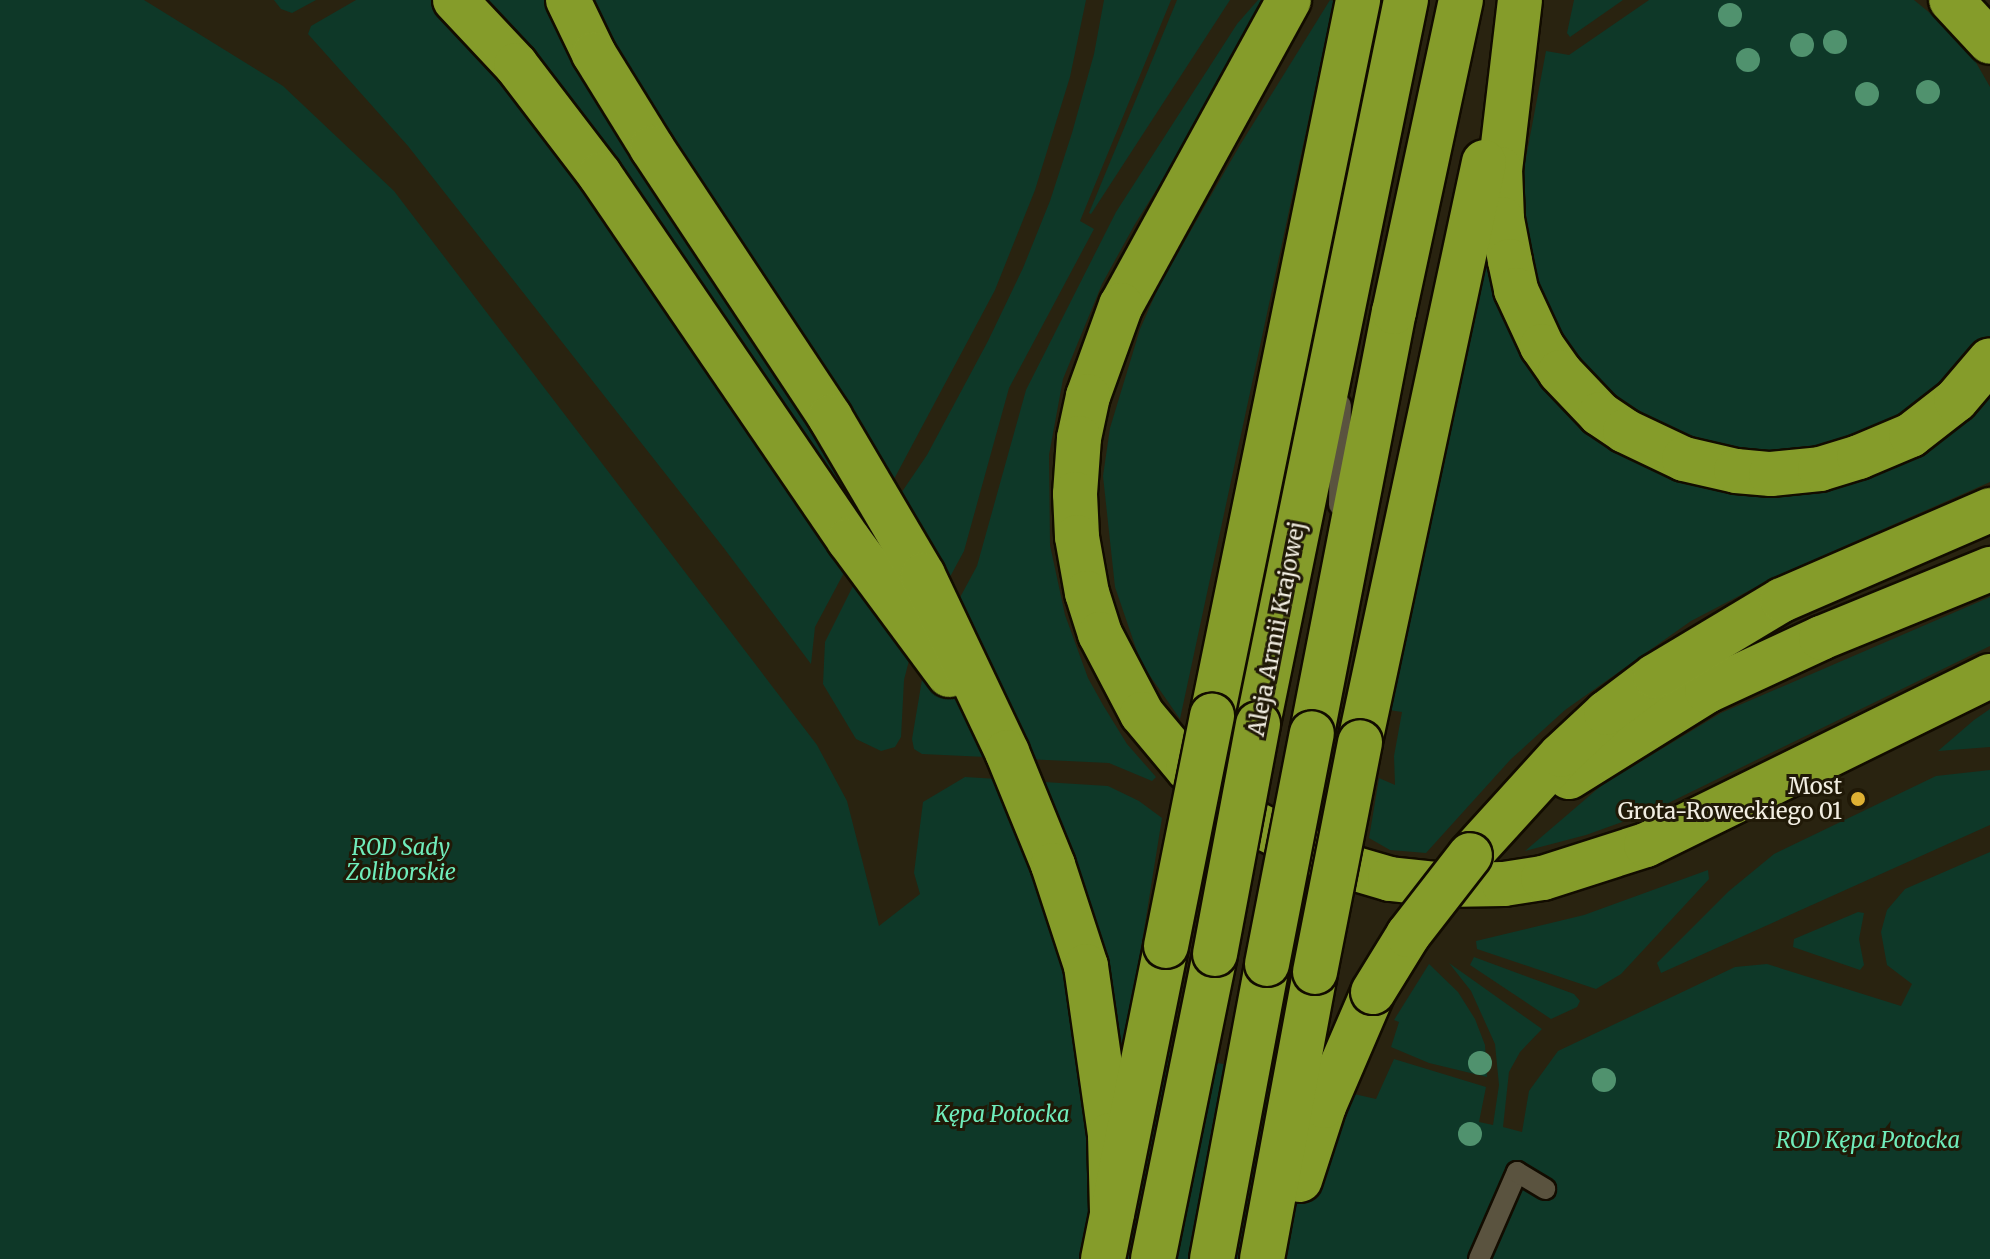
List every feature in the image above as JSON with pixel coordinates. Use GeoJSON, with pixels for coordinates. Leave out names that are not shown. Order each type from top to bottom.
{"type":"FeatureCollection","features":[{"type":"Feature","properties":{"kind":"highway"},"geometry":{"type":"LineString","coordinates":[[455,0],[516,65],[600,175],[849,540],[1007,752]]}},
{"type":"Feature","properties":{"kind":"highway"},"geometry":{"type":"LineString","coordinates":[[568,0],[594,54],[652,148],[830,417],[923,575],[1007,752],[1053,865],[1086,966],[1110,1135],[1112,1213]]}},
{"type":"Feature","properties":{"kind":"highway"},"geometry":{"type":"LineString","coordinates":[[1289,0],[1121,305],[1088,396],[1079,438],[1075,494],[1077,537],[1087,593],[1100,634],[1142,714],[1188,769],[1256,824],[1332,862],[1390,879],[1445,885],[1504,884],[1543,878],[1646,845],[1990,676]]}},
{"type":"Feature","properties":{"kind":"highway"},"geometry":{"type":"LineString","coordinates":[[1103,1259],[1358,0]]}},
{"type":"Feature","properties":{"kind":"highway","name":"Aleja Armii Krajowej"},"geometry":{"type":"LineString","coordinates":[[1153,1259],[1342,300],[1406,0]]}},
{"type":"Feature","properties":{"kind":"highway"},"geometry":{"type":"LineString","coordinates":[[1212,1259],[1394,312],[1461,0]]}},
{"type":"Feature","properties":{"kind":"highway"},"geometry":{"type":"LineString","coordinates":[[1519,0],[1500,169],[1502,219],[1516,290],[1542,346],[1560,372],[1600,414],[1655,447],[1684,459],[1736,471],[1771,474],[1820,469],[1911,435],[1956,400],[1990,360]]}},
{"type":"Feature","properties":{"kind":"highway"},"geometry":{"type":"LineString","coordinates":[[1262,1259],[1360,742],[1519,0]]}},
{"type":"Feature","properties":{"kind":"highway"},"geometry":{"type":"LineString","coordinates":[[1951,0],[1990,42]]}},
{"type":"Feature","properties":{"kind":"highway"},"geometry":{"type":"LineString","coordinates":[[1275,1259],[1324,1106],[1373,992],[1408,935],[1470,855],[1561,755],[1606,713],[1655,676],[1782,600],[1990,510]]}},
{"type":"Feature","properties":{"kind":"highway"},"geometry":{"type":"LineString","coordinates":[[1470,855],[1582,766],[1707,691],[1848,627],[1990,569]]}},
{"type":"Feature","properties":{"kind":"lane"},"geometry":{"type":"LineString","coordinates":[[1337,605],[1342,300]]}},
{"type":"Feature","properties":{"kind":"lane"},"geometry":{"type":"LineString","coordinates":[[1285,590],[1394,312]]}},
{"type":"Feature","properties":{"kind":"lane"},"geometry":{"type":"LineString","coordinates":[[1479,1259],[1517,1172],[1545,1189]]}},
{"type":"Feature","properties":{"kind":"green space","name":"ROD Sady Żoliborskie"},"geometry":{"type":"Polygon","coordinates":[[[0,0],[144,0],[283,86],[394,191],[817,745],[847,801],[879,926],[920,894],[914,873],[923,802],[965,777],[1108,786],[1139,801],[1162,818],[1126,1042],[1376,1099],[1394,1059],[1486,1087],[1479,1122],[1493,1125],[1499,1085],[1495,1044],[1471,991],[1449,963],[1542,1029],[1520,1052],[1509,1072],[1503,1127],[1522,1132],[1529,1091],[1558,1051],[1735,967],[1767,964],[1901,1006],[1912,984],[1887,965],[1881,932],[1887,910],[1905,889],[1990,852],[1990,1259],[0,1259],[0,0]]]}},
{"type":"Feature","properties":{"kind":"green space"},"geometry":{"type":"Polygon","coordinates":[[[274,0],[316,0],[292,13],[281,9],[274,0]]]}},
{"type":"Feature","properties":{"kind":"green space"},"geometry":{"type":"Polygon","coordinates":[[[356,0],[1086,0],[1070,77],[1035,190],[995,290],[815,627],[811,664],[408,146],[308,34],[311,26],[356,0]]]}},
{"type":"Feature","properties":{"kind":"green space"},"geometry":{"type":"Polygon","coordinates":[[[1104,0],[1171,0],[1080,221],[1094,229],[1009,388],[964,551],[913,645],[904,680],[901,737],[895,747],[881,751],[856,739],[823,684],[825,642],[895,502],[927,455],[1023,268],[1050,201],[1072,133],[1094,54],[1104,0]]]}},
{"type":"Feature","properties":{"kind":"green space"},"geometry":{"type":"Polygon","coordinates":[[[1177,0],[1230,0],[1091,214],[1089,213],[1177,0]]]}},
{"type":"Feature","properties":{"kind":"green space"},"geometry":{"type":"Polygon","coordinates":[[[1258,0],[1275,0],[1135,224],[1102,284],[1063,379],[1049,455],[1050,545],[1065,615],[1088,678],[1103,705],[1127,744],[1156,777],[1152,781],[1109,763],[922,754],[914,749],[912,739],[925,662],[977,566],[1026,390],[1116,212],[1237,24],[1258,0]]]}},
{"type":"Feature","properties":{"kind":"green space"},"geometry":{"type":"Polygon","coordinates":[[[1330,0],[1334,1],[1180,719],[1141,663],[1115,587],[1103,476],[1110,428],[1140,329],[1160,284],[1240,145],[1330,0]]]}},
{"type":"Feature","properties":{"kind":"green space"},"geometry":{"type":"Polygon","coordinates":[[[1574,0],[1623,0],[1570,37],[1567,33],[1574,0]]]}},
{"type":"Feature","properties":{"kind":"green space"},"geometry":{"type":"Polygon","coordinates":[[[1649,0],[1914,0],[1936,18],[1974,59],[1990,87],[1990,482],[1779,575],[1691,621],[1565,710],[1511,759],[1426,853],[1390,850],[1369,838],[1379,778],[1395,785],[1394,756],[1402,712],[1389,710],[1482,265],[1487,262],[1492,284],[1515,340],[1533,276],[1522,206],[1525,163],[1546,51],[1569,55],[1649,0]]]}},
{"type":"Feature","properties":{"kind":"green space"},"geometry":{"type":"Polygon","coordinates":[[[1990,597],[1990,646],[1650,812],[1586,835],[1525,851],[1602,785],[1721,713],[1990,597]]]}},
{"type":"Feature","properties":{"kind":"green space"},"geometry":{"type":"Polygon","coordinates":[[[1990,709],[1990,747],[1938,751],[1974,720],[1990,709]]]}},
{"type":"Feature","properties":{"kind":"green space"},"geometry":{"type":"Polygon","coordinates":[[[1990,770],[1990,825],[1661,973],[1657,963],[1729,891],[1774,854],[1936,776],[1990,770]]]}},
{"type":"Feature","properties":{"kind":"green space"},"geometry":{"type":"Polygon","coordinates":[[[1708,870],[1709,879],[1621,974],[1596,989],[1477,949],[1476,941],[1584,915],[1708,870]]]}},
{"type":"Feature","properties":{"kind":"green space"},"geometry":{"type":"Polygon","coordinates":[[[1858,912],[1864,913],[1859,939],[1864,965],[1860,970],[1793,947],[1794,939],[1858,912]]]}},
{"type":"Feature","properties":{"kind":"green space"},"geometry":{"type":"Polygon","coordinates":[[[1474,957],[1574,994],[1580,1001],[1577,1007],[1551,1019],[1470,965],[1474,957]]]}},
{"type":"Feature","properties":{"kind":"green space"},"geometry":{"type":"Polygon","coordinates":[[[1429,964],[1458,992],[1475,1019],[1485,1045],[1487,1077],[1429,1063],[1391,1047],[1399,1022],[1394,1020],[1429,964]]]}},
{"type":"Feature","properties":{"kind":"place","name":"Most Grota-Roweckiego 01"},"geometry":{"type":"Point","coordinates":[1858,799]}},
{"type":"Feature","properties":{"kind":"park label","name":"Kępa Potocka"},"geometry":{"type":"Point","coordinates":[1002,1115]}},
{"type":"Feature","properties":{"kind":"park label","name":"ROD Kępa Potocka"},"geometry":{"type":"Point","coordinates":[1868,1141]}}]}
